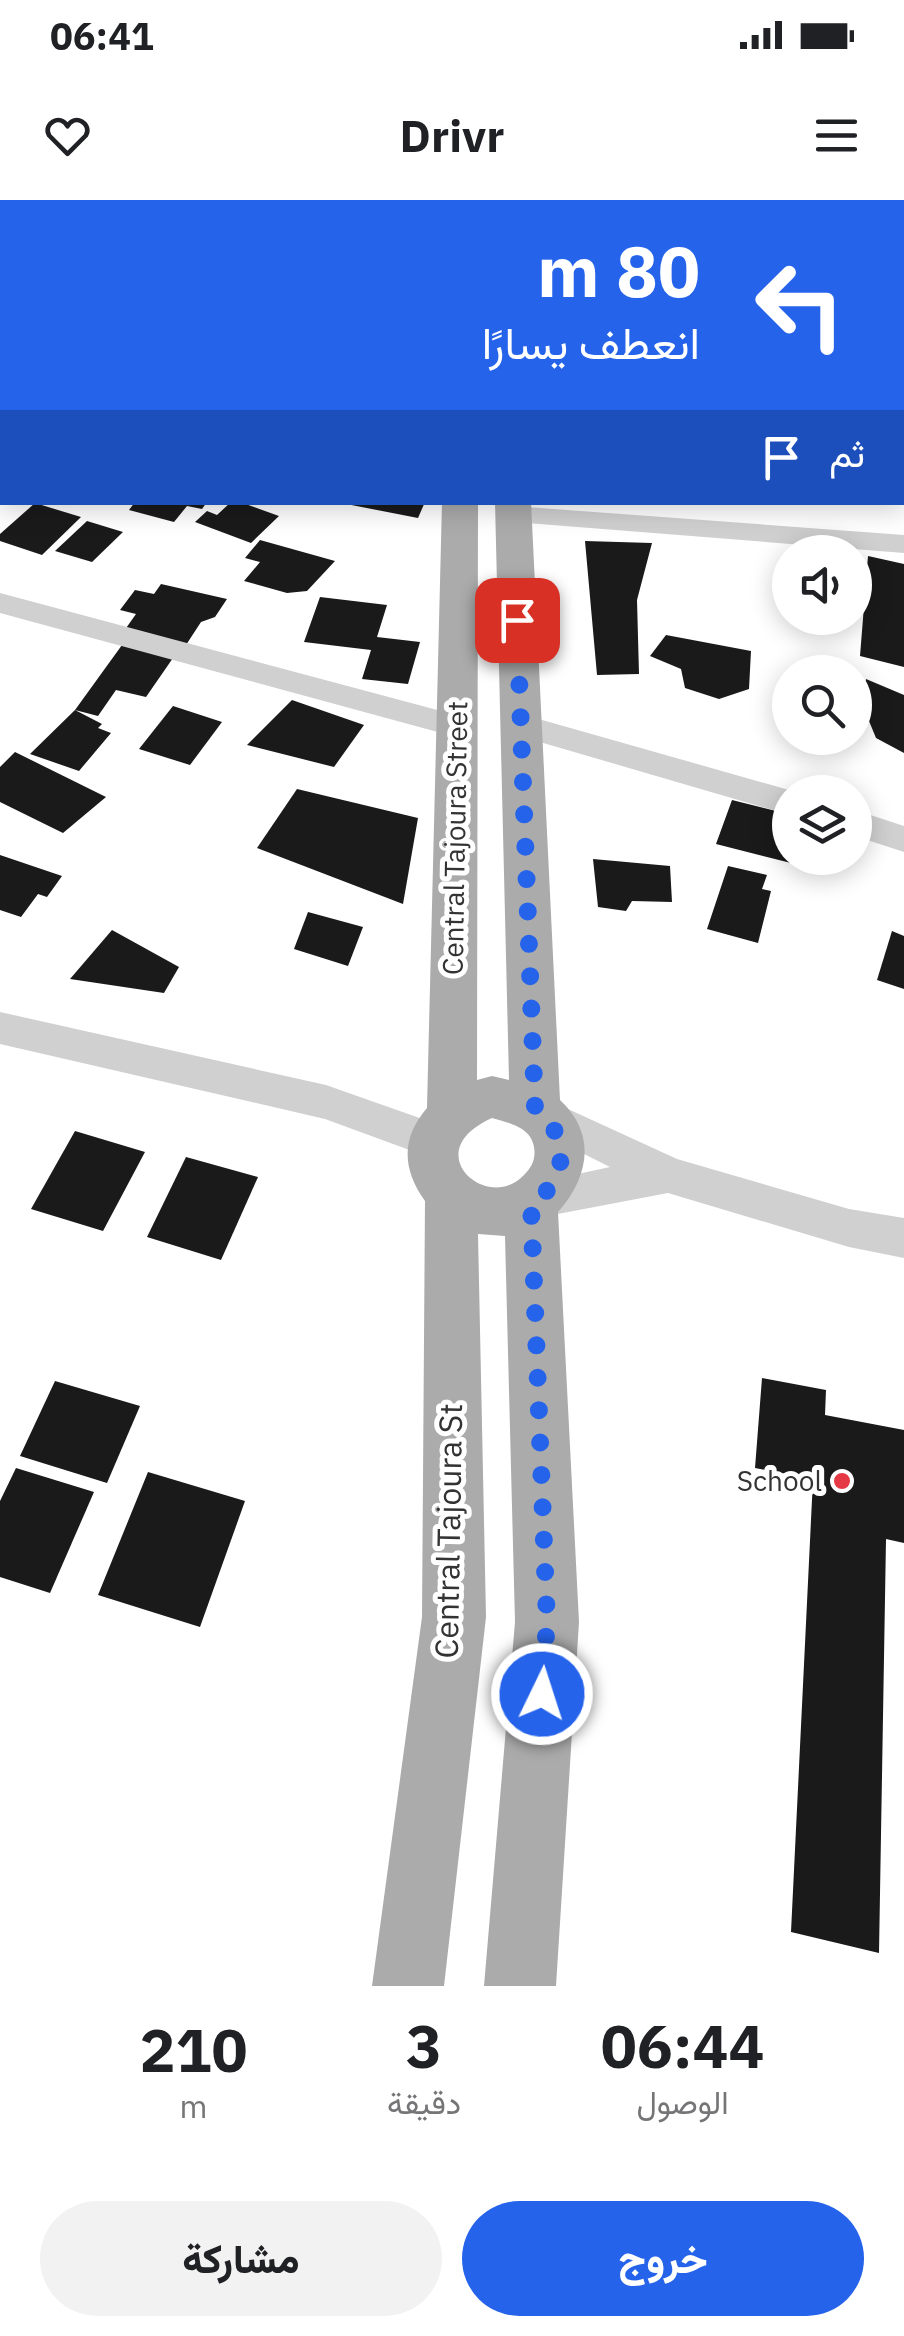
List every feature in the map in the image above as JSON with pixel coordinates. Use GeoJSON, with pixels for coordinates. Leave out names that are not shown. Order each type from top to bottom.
{"type":"FeatureCollection","features":[{"type":"Feature","properties":{"kind":"main road","name":"Central Tajoura Street"},"geometry":{"type":"LineString","coordinates":[[445,1149],[460,505]]}},
{"type":"Feature","properties":{"kind":"main road"},"geometry":{"type":"LineString","coordinates":[[513,509],[540,1112]]}},
{"type":"Feature","properties":{"kind":"main road"},"geometry":{"type":"LineString","coordinates":[[492,1097],[515,1099],[540,1112],[558,1134],[563,1156],[558,1179],[536,1201],[511,1211],[468,1206],[445,1149],[470,1102],[492,1097]]}},
{"type":"Feature","properties":{"kind":"main road","name":"Central Tajoura St"},"geometry":{"type":"LineString","coordinates":[[408,1986],[454,1616],[445,1149]]}},
{"type":"Feature","properties":{"kind":"main road"},"geometry":{"type":"LineString","coordinates":[[520,1986],[547,1622],[536,1201]]}},
{"type":"Feature","properties":{"kind":"street"},"geometry":{"type":"LineString","coordinates":[[513,509],[904,544]]}},
{"type":"Feature","properties":{"kind":"street"},"geometry":{"type":"LineString","coordinates":[[0,603],[456,726]]}},
{"type":"Feature","properties":{"kind":"street"},"geometry":{"type":"LineString","coordinates":[[521,724],[772,798]]}},
{"type":"Feature","properties":{"kind":"street"},"geometry":{"type":"LineString","coordinates":[[872,829],[904,839]]}},
{"type":"Feature","properties":{"kind":"street"},"geometry":{"type":"LineString","coordinates":[[0,1028],[326,1102],[445,1149]]}},
{"type":"Feature","properties":{"kind":"street"},"geometry":{"type":"LineString","coordinates":[[540,1112],[668,1175],[849,1228],[904,1238]]}},
{"type":"Feature","properties":{"kind":"street"},"geometry":{"type":"LineString","coordinates":[[536,1201],[668,1175]]}},
{"type":"Feature","properties":{"kind":"building"},"geometry":{"type":"Polygon","coordinates":[[[33,505],[81,517],[42,555],[0,541],[0,534],[33,505]]]}},
{"type":"Feature","properties":{"kind":"building"},"geometry":{"type":"Polygon","coordinates":[[[133,505],[205,505],[202,509],[187,506],[174,522],[129,510],[133,505]]]}},
{"type":"Feature","properties":{"kind":"building"},"geometry":{"type":"Polygon","coordinates":[[[228,505],[248,505],[279,516],[251,543],[195,522],[207,511],[217,515],[228,505]]]}},
{"type":"Feature","properties":{"kind":"building"},"geometry":{"type":"Polygon","coordinates":[[[351,505],[424,505],[418,518],[351,505]]]}},
{"type":"Feature","properties":{"kind":"building"},"geometry":{"type":"Polygon","coordinates":[[[87,521],[123,532],[92,562],[55,551],[87,521]]]}},
{"type":"Feature","properties":{"kind":"building"},"geometry":{"type":"Polygon","coordinates":[[[260,540],[335,561],[307,591],[287,593],[244,581],[260,562],[245,558],[260,540]]]}},
{"type":"Feature","properties":{"kind":"building"},"geometry":{"type":"Polygon","coordinates":[[[585,541],[652,543],[637,600],[639,674],[597,675],[585,541]]]}},
{"type":"Feature","properties":{"kind":"building"},"geometry":{"type":"Polygon","coordinates":[[[872,557],[904,564],[904,667],[872,659],[872,655],[860,655],[862,635],[872,635],[872,557]]]}},
{"type":"Feature","properties":{"kind":"building"},"geometry":{"type":"Polygon","coordinates":[[[161,584],[227,599],[215,617],[201,622],[186,645],[124,631],[136,614],[120,610],[135,590],[154,594],[161,584]]]}},
{"type":"Feature","properties":{"kind":"building"},"geometry":{"type":"Polygon","coordinates":[[[320,597],[387,605],[377,637],[420,642],[408,684],[362,679],[371,650],[304,642],[320,597]]]}},
{"type":"Feature","properties":{"kind":"building"},"geometry":{"type":"Polygon","coordinates":[[[666,635],[751,651],[749,689],[719,699],[685,688],[681,669],[650,656],[666,635]]]}},
{"type":"Feature","properties":{"kind":"building"},"geometry":{"type":"Polygon","coordinates":[[[122,645],[173,658],[146,697],[116,690],[98,716],[75,710],[122,645]]]}},
{"type":"Feature","properties":{"kind":"building"},"geometry":{"type":"Polygon","coordinates":[[[872,682],[904,695],[904,753],[876,738],[872,728],[872,682]]]}},
{"type":"Feature","properties":{"kind":"building"},"geometry":{"type":"Polygon","coordinates":[[[292,700],[364,725],[334,767],[247,745],[292,700]]]}},
{"type":"Feature","properties":{"kind":"building"},"geometry":{"type":"Polygon","coordinates":[[[173,706],[222,722],[190,765],[139,749],[173,706]]]}},
{"type":"Feature","properties":{"kind":"building"},"geometry":{"type":"Polygon","coordinates":[[[75,710],[111,733],[79,771],[30,754],[75,710]]]}},
{"type":"Feature","properties":{"kind":"building"},"geometry":{"type":"Polygon","coordinates":[[[15,752],[106,797],[63,833],[0,802],[0,767],[15,752]]]}},
{"type":"Feature","properties":{"kind":"building"},"geometry":{"type":"Polygon","coordinates":[[[297,789],[418,818],[403,904],[257,848],[297,789]]]}},
{"type":"Feature","properties":{"kind":"building"},"geometry":{"type":"Polygon","coordinates":[[[732,800],[772,810],[772,858],[716,844],[732,800]]]}},
{"type":"Feature","properties":{"kind":"building"},"geometry":{"type":"Polygon","coordinates":[[[0,855],[62,876],[47,897],[38,894],[21,917],[0,910],[0,855]]]}},
{"type":"Feature","properties":{"kind":"building"},"geometry":{"type":"Polygon","coordinates":[[[593,859],[670,866],[672,902],[632,901],[626,911],[598,907],[593,859]]]}},
{"type":"Feature","properties":{"kind":"building"},"geometry":{"type":"Polygon","coordinates":[[[728,866],[767,875],[762,889],[771,891],[758,943],[707,929],[728,866]]]}},
{"type":"Feature","properties":{"kind":"building"},"geometry":{"type":"Polygon","coordinates":[[[308,912],[363,927],[348,966],[294,949],[308,912]]]}},
{"type":"Feature","properties":{"kind":"building"},"geometry":{"type":"Polygon","coordinates":[[[112,930],[179,967],[164,993],[70,979],[112,930]]]}},
{"type":"Feature","properties":{"kind":"building"},"geometry":{"type":"Polygon","coordinates":[[[892,931],[904,936],[904,989],[877,980],[892,931]]]}},
{"type":"Feature","properties":{"kind":"building"},"geometry":{"type":"Polygon","coordinates":[[[75,1131],[145,1152],[103,1231],[31,1209],[75,1131]]]}},
{"type":"Feature","properties":{"kind":"building"},"geometry":{"type":"Polygon","coordinates":[[[186,1157],[258,1177],[221,1260],[147,1237],[186,1157]]]}},
{"type":"Feature","properties":{"kind":"building"},"geometry":{"type":"Polygon","coordinates":[[[762,1378],[826,1390],[825,1415],[904,1430],[904,1543],[886,1539],[879,1953],[791,1932],[813,1479],[755,1468],[762,1378]]]}},
{"type":"Feature","properties":{"kind":"building"},"geometry":{"type":"Polygon","coordinates":[[[55,1381],[140,1406],[107,1483],[20,1456],[55,1381]]]}},
{"type":"Feature","properties":{"kind":"building"},"geometry":{"type":"Polygon","coordinates":[[[16,1468],[94,1492],[50,1593],[0,1577],[0,1501],[16,1468]]]}},
{"type":"Feature","properties":{"kind":"building"},"geometry":{"type":"Polygon","coordinates":[[[148,1472],[245,1501],[200,1627],[98,1595],[148,1472]]]}},
{"type":"Feature","properties":{"kind":"place","name":"School"},"geometry":{"type":"Point","coordinates":[842,1481]}},
{"type":"Feature","properties":{"kind":"route"},"geometry":{"type":"LineString","coordinates":[[517,620],[535,1108],[558,1134],[563,1156],[558,1179],[542,1198],[531,1204],[547,1622],[542,1694]]}}]}
